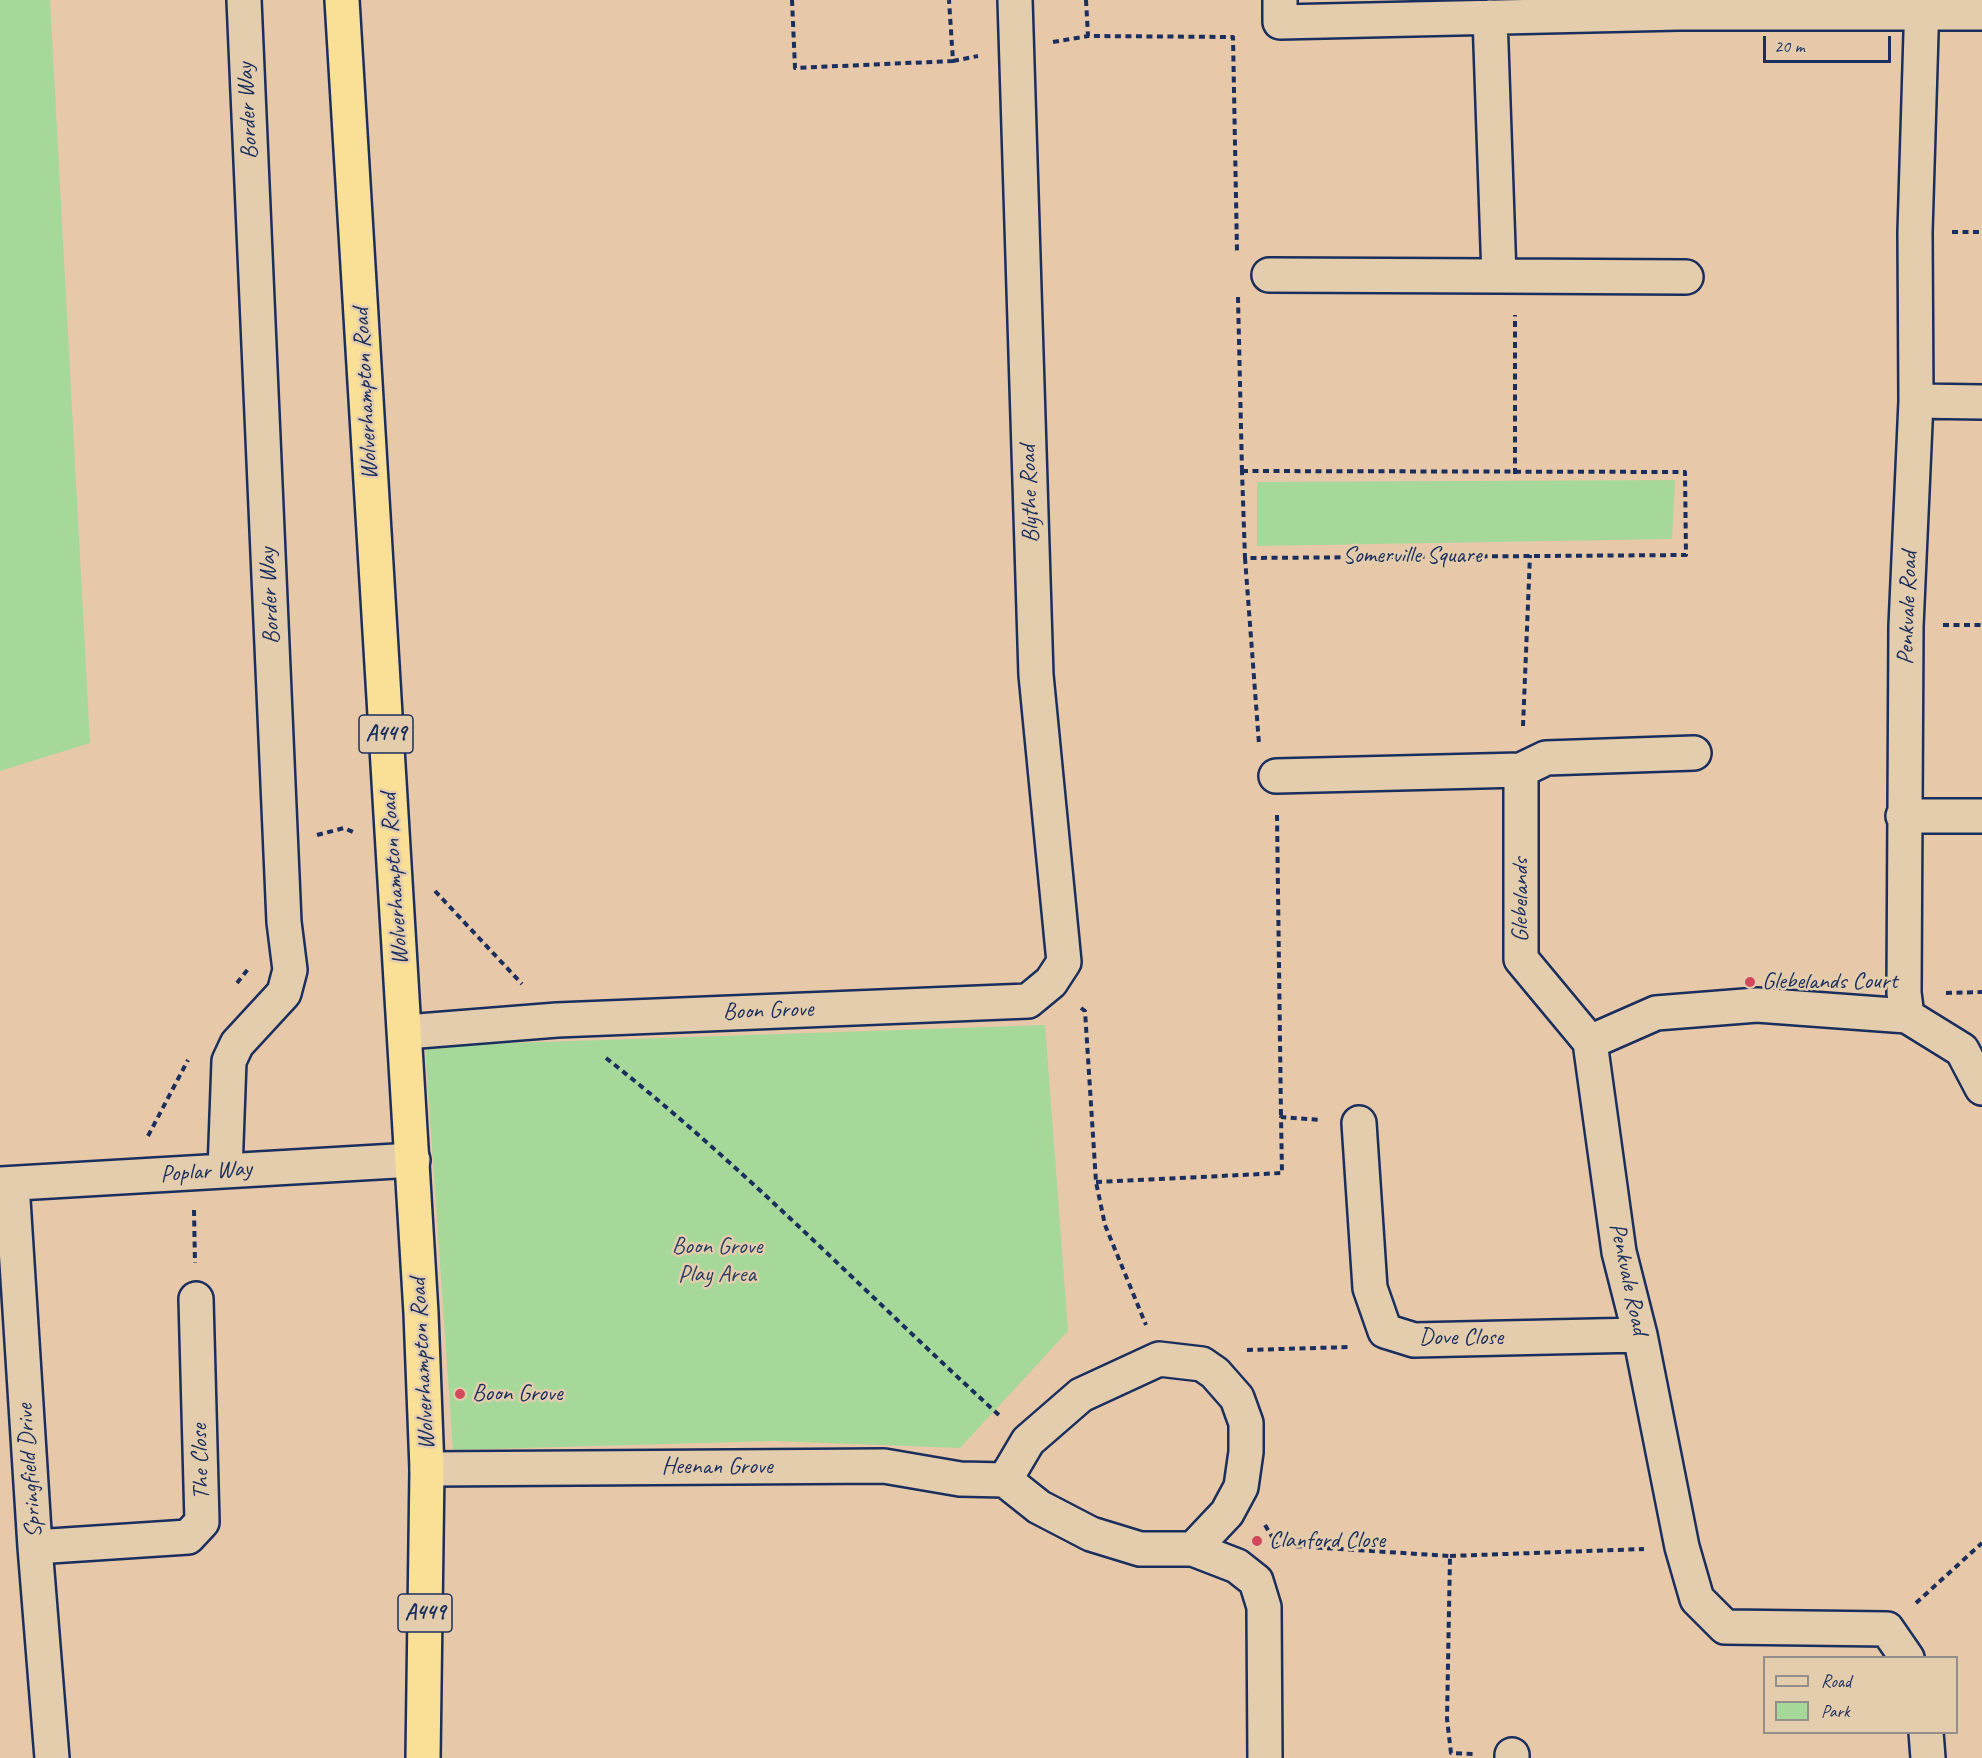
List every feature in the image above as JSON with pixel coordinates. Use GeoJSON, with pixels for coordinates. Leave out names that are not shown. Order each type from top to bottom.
{"type":"FeatureCollection","features":[{"type":"Feature","properties":{"kind":"highway","name":"Wolverhampton Road"},"geometry":{"type":"LineString","coordinates":[[342,0],[406,1032],[428,1469],[423,1758]]}},
{"type":"Feature","properties":{"kind":"street","name":"Border Way"},"geometry":{"type":"LineString","coordinates":[[209,1172],[229,1061],[237,1044],[285,993],[290,970],[281,844],[244,0]]}},
{"type":"Feature","properties":{"kind":"street","name":"Blythe Road"},"geometry":{"type":"LineString","coordinates":[[1015,0],[1036,675],[1064,962],[1051,982]]}},
{"type":"Feature","properties":{"kind":"street"},"geometry":{"type":"LineString","coordinates":[[1280,0],[1280,22],[1490,17],[1678,7],[1922,7],[1982,13]]}},
{"type":"Feature","properties":{"kind":"street","name":"Penkvale Road"},"geometry":{"type":"LineString","coordinates":[[1907,1016],[1904,993],[1903,816],[1906,626],[1916,401],[1915,232],[1922,7]]}},
{"type":"Feature","properties":{"kind":"street"},"geometry":{"type":"LineString","coordinates":[[1490,17],[1507,275]]}},
{"type":"Feature","properties":{"kind":"street"},"geometry":{"type":"LineString","coordinates":[[1269,275],[1686,277]]}},
{"type":"Feature","properties":{"kind":"street"},"geometry":{"type":"LineString","coordinates":[[1916,401],[1982,402]]}},
{"type":"Feature","properties":{"kind":"street"},"geometry":{"type":"LineString","coordinates":[[1276,776],[1521,770],[1546,758],[1694,753]]}},
{"type":"Feature","properties":{"kind":"street","name":"Glebelands"},"geometry":{"type":"LineString","coordinates":[[1521,770],[1521,959],[1590,1042]]}},
{"type":"Feature","properties":{"kind":"street"},"geometry":{"type":"LineString","coordinates":[[1903,816],[1982,816]]}},
{"type":"Feature","properties":{"kind":"street","name":"Boon Grove"},"geometry":{"type":"LineString","coordinates":[[406,1032],[557,1020],[1028,1001],[1051,982]]}},
{"type":"Feature","properties":{"kind":"street"},"geometry":{"type":"LineString","coordinates":[[1590,1042],[1656,1013],[1757,1005],[1907,1016],[1962,1050],[1982,1088]]}},
{"type":"Feature","properties":{"kind":"street","name":"Penkvale Road"},"geometry":{"type":"LineString","coordinates":[[1590,1042],[1620,1252],[1640,1335],[1682,1547],[1697,1599],[1725,1627],[1887,1629]]}},
{"type":"Feature","properties":{"kind":"street","name":"Dove Close"},"geometry":{"type":"LineString","coordinates":[[1359,1123],[1370,1288],[1385,1330],[1414,1340],[1640,1335]]}},
{"type":"Feature","properties":{"kind":"street","name":"Poplar Way"},"geometry":{"type":"LineString","coordinates":[[6,1184],[413,1160]]}},
{"type":"Feature","properties":{"kind":"street","name":"Springfield Drive"},"geometry":{"type":"LineString","coordinates":[[6,1184],[52,1758]]}},
{"type":"Feature","properties":{"kind":"street","name":"The Close"},"geometry":{"type":"LineString","coordinates":[[35,1546],[188,1537],[202,1522],[196,1299]]}},
{"type":"Feature","properties":{"kind":"street"},"geometry":{"type":"LineString","coordinates":[[1193,1549],[1227,1513],[1241,1486],[1246,1423],[1237,1398],[1215,1373],[1202,1364],[1158,1359],[1081,1395],[1028,1441],[1005,1480],[1039,1507],[1091,1534],[1140,1549],[1193,1549],[1237,1566],[1256,1581],[1264,1607],[1265,1758]]}},
{"type":"Feature","properties":{"kind":"street","name":"Heenan Grove"},"geometry":{"type":"LineString","coordinates":[[428,1469],[884,1466],[960,1479],[1005,1480]]}},
{"type":"Feature","properties":{"kind":"street"},"geometry":{"type":"LineString","coordinates":[[1887,1629],[1906,1656]]}},
{"type":"Feature","properties":{"kind":"street"},"geometry":{"type":"LineString","coordinates":[[1926,1734],[1928,1758]]}},
{"type":"Feature","properties":{"kind":"path"},"geometry":{"type":"LineString","coordinates":[[792,0],[795,68],[954,61],[949,0]]}},
{"type":"Feature","properties":{"kind":"path"},"geometry":{"type":"LineString","coordinates":[[1086,0],[1088,36],[1233,37],[1237,260]]}},
{"type":"Feature","properties":{"kind":"path"},"geometry":{"type":"LineString","coordinates":[[1507,275],[1515,474]]}},
{"type":"Feature","properties":{"kind":"path"},"geometry":{"type":"LineString","coordinates":[[1096,1182],[1282,1173],[1276,776],[1261,774],[1245,558],[1238,295]]}},
{"type":"Feature","properties":{"kind":"path","name":"Somerville Square"},"geometry":{"type":"LineString","coordinates":[[1242,471],[1515,474],[1685,472],[1686,555],[1245,558]]}},
{"type":"Feature","properties":{"kind":"path"},"geometry":{"type":"LineString","coordinates":[[1521,770],[1530,555]]}},
{"type":"Feature","properties":{"kind":"path"},"geometry":{"type":"LineString","coordinates":[[281,844],[344,828],[393,846]]}},
{"type":"Feature","properties":{"kind":"path"},"geometry":{"type":"LineString","coordinates":[[434,890],[557,1020],[647,1090],[778,1206],[900,1326],[1028,1441]]}},
{"type":"Feature","properties":{"kind":"path"},"geometry":{"type":"LineString","coordinates":[[1051,982],[1085,1011],[1096,1182],[1105,1225],[1158,1359]]}},
{"type":"Feature","properties":{"kind":"path"},"geometry":{"type":"LineString","coordinates":[[1281,1117],[1359,1123]]}},
{"type":"Feature","properties":{"kind":"path"},"geometry":{"type":"LineString","coordinates":[[196,1299],[209,1172]]}},
{"type":"Feature","properties":{"kind":"path"},"geometry":{"type":"LineString","coordinates":[[1202,1364],[1223,1350],[1366,1347],[1385,1330]]}},
{"type":"Feature","properties":{"kind":"path"},"geometry":{"type":"LineString","coordinates":[[1241,1486],[1277,1545],[1450,1556],[1682,1547]]}},
{"type":"Feature","properties":{"kind":"path"},"geometry":{"type":"LineString","coordinates":[[1887,1629],[1982,1543]]}},
{"type":"Feature","properties":{"kind":"path"},"geometry":{"type":"LineString","coordinates":[[1450,1556],[1447,1719],[1451,1753],[1512,1756]]}},
{"type":"Feature","properties":{"kind":"green space"},"geometry":{"type":"Polygon","coordinates":[[[0,0],[50,0],[90,743],[0,771],[0,0]]]}},
{"type":"Feature","properties":{"kind":"green space"},"geometry":{"type":"Polygon","coordinates":[[[1675,480],[1672,539],[1257,546],[1257,482],[1675,480]]]}},
{"type":"Feature","properties":{"kind":"green space","name":"Boon Grove Play Area"},"geometry":{"type":"Polygon","coordinates":[[[1045,1025],[1068,1331],[960,1448],[773,1441],[453,1450],[425,1046],[1045,1025]]]}},
{"type":"Feature","properties":{"kind":"place","name":"Glebelands Court"},"geometry":{"type":"Point","coordinates":[1750,982]}},
{"type":"Feature","properties":{"kind":"place","name":"Boon Grove"},"geometry":{"type":"Point","coordinates":[460,1394]}},
{"type":"Feature","properties":{"kind":"place","name":"Clanford Close"},"geometry":{"type":"Point","coordinates":[1257,1541]}}]}
